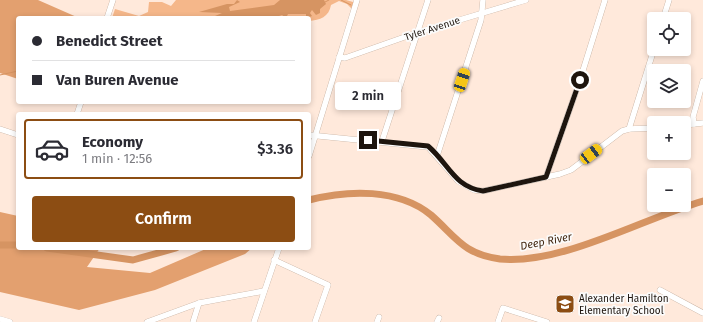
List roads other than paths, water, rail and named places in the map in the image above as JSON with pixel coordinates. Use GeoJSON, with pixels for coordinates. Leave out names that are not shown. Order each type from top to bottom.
{"type":"FeatureCollection","features":[{"type":"Feature","properties":{"kind":"street"},"geometry":{"type":"LineString","coordinates":[[109,16],[113,0]]}},
{"type":"Feature","properties":{"kind":"street"},"geometry":{"type":"LineString","coordinates":[[356,0],[339,57],[312,135],[428,146],[458,181],[474,190],[483,191],[571,170],[622,131],[628,129],[647,128]]}},
{"type":"Feature","properties":{"kind":"street"},"geometry":{"type":"LineString","coordinates":[[382,141],[428,0]]}},
{"type":"Feature","properties":{"kind":"street"},"geometry":{"type":"LineString","coordinates":[[437,156],[481,20],[483,0]]}},
{"type":"Feature","properties":{"kind":"street","name":"Tyler Avenue"},"geometry":{"type":"LineString","coordinates":[[339,57],[345,58],[416,33],[526,0]]}},
{"type":"Feature","properties":{"kind":"street"},"geometry":{"type":"LineString","coordinates":[[546,177],[580,80],[605,0]]}},
{"type":"Feature","properties":{"kind":"street"},"geometry":{"type":"LineString","coordinates":[[665,12],[669,0]]}},
{"type":"Feature","properties":{"kind":"street"},"geometry":{"type":"LineString","coordinates":[[628,129],[652,56]]}},
{"type":"Feature","properties":{"kind":"street"},"geometry":{"type":"LineString","coordinates":[[694,124],[693,117],[703,81]]}},
{"type":"Feature","properties":{"kind":"street"},"geometry":{"type":"LineString","coordinates":[[691,124],[703,122]]}},
{"type":"Feature","properties":{"kind":"street"},"geometry":{"type":"LineString","coordinates":[[0,129],[16,135]]}},
{"type":"Feature","properties":{"kind":"street"},"geometry":{"type":"LineString","coordinates":[[254,322],[278,250]]}},
{"type":"Feature","properties":{"kind":"street"},"geometry":{"type":"LineString","coordinates":[[274,260],[328,285],[314,322]]}},
{"type":"Feature","properties":{"kind":"street"},"geometry":{"type":"LineString","coordinates":[[660,290],[703,313]]}},
{"type":"Feature","properties":{"kind":"street"},"geometry":{"type":"LineString","coordinates":[[147,322],[199,303],[264,291]]}},
{"type":"Feature","properties":{"kind":"street"},"geometry":{"type":"LineString","coordinates":[[193,322],[199,303]]}},
{"type":"Feature","properties":{"kind":"street"},"geometry":{"type":"LineString","coordinates":[[498,322],[503,308],[547,322]]}},
{"type":"Feature","properties":{"kind":"street"},"geometry":{"type":"LineString","coordinates":[[0,319],[9,322]]}},
{"type":"Feature","properties":{"kind":"waterway"},"geometry":{"type":"LineString","coordinates":[[325,2],[329,0]]}},
{"type":"Feature","properties":{"kind":"waterway"},"geometry":{"type":"LineString","coordinates":[[341,0],[351,5]]}},
{"type":"Feature","properties":{"kind":"waterway"},"geometry":{"type":"LineString","coordinates":[[0,75],[16,71]]}},
{"type":"Feature","properties":{"kind":"waterway","name":"Deep River"},"geometry":{"type":"LineString","coordinates":[[311,200],[340,194],[356,193],[388,196],[404,200],[418,206],[431,215],[468,249],[487,257],[500,259],[524,259],[550,255],[576,248],[703,201]]}},
{"type":"Feature","properties":{"kind":"waterway","name":"Deep River"},"geometry":{"type":"LineString","coordinates":[[0,245],[16,245]]}},
{"type":"Feature","properties":{"kind":"waterway","name":"Deep River"},"geometry":{"type":"LineString","coordinates":[[61,250],[133,260],[169,250]]}},
{"type":"Feature","properties":{"kind":"place","name":"Alexander Hamilton Elementary School"},"geometry":{"type":"Point","coordinates":[565,304]}}]}
